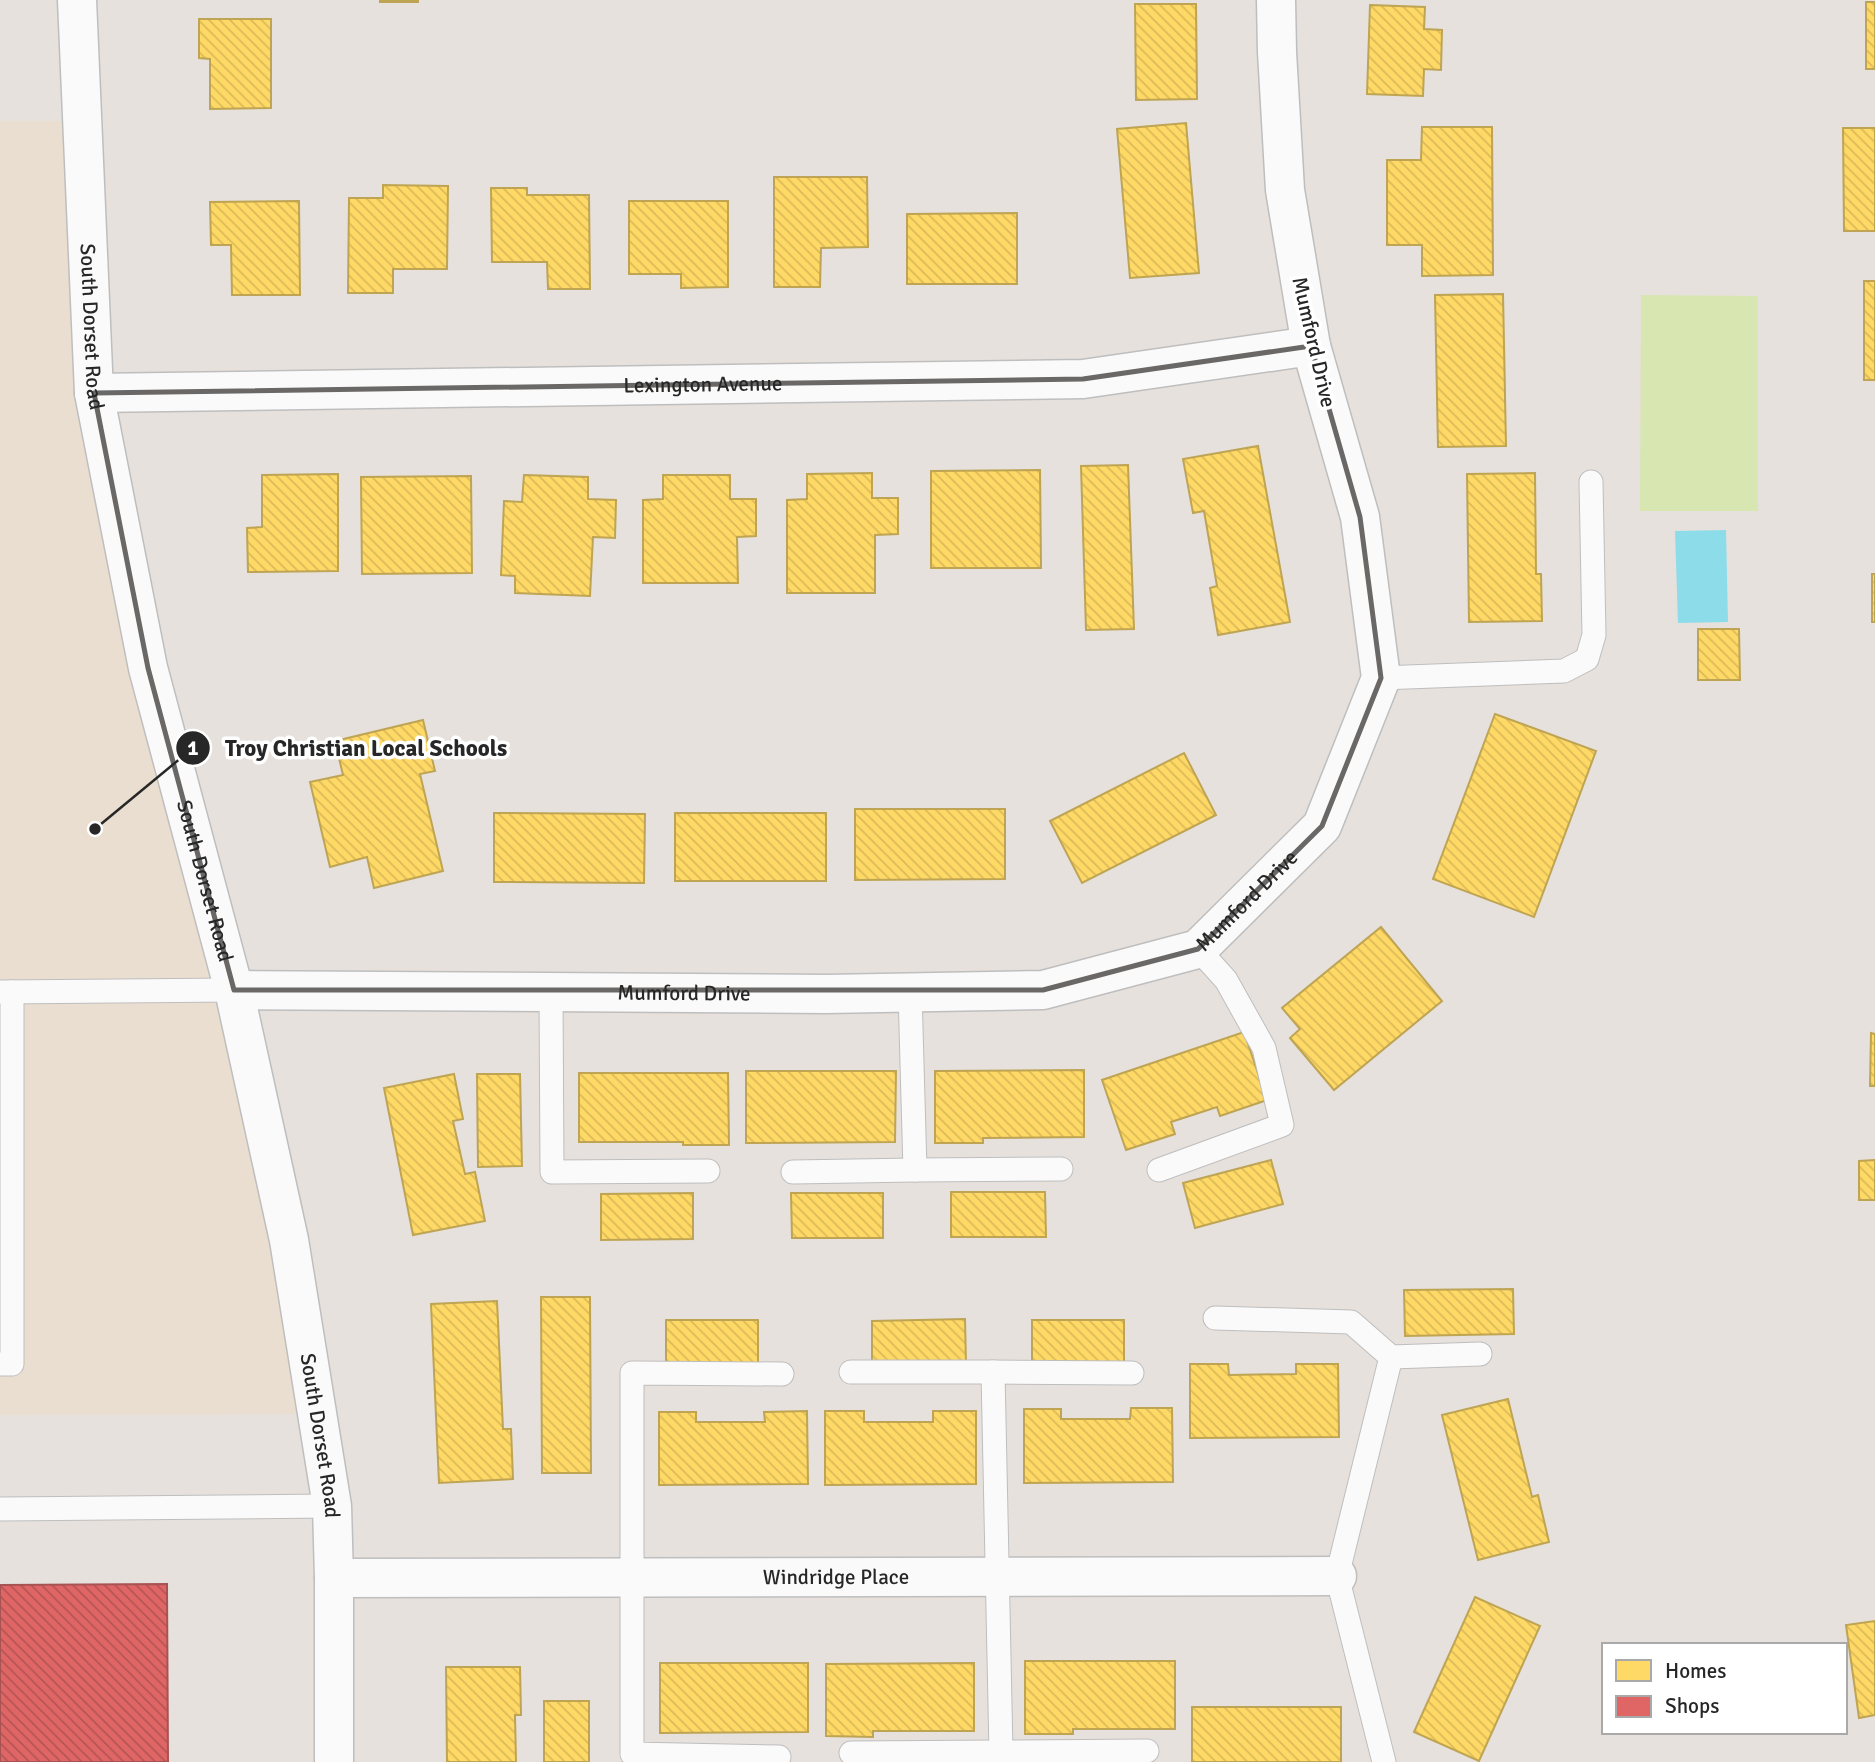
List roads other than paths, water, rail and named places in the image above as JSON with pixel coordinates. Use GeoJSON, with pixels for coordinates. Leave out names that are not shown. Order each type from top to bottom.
{"type":"FeatureCollection","features":[{"type":"Feature","properties":{"kind":"street","name":"South Dorset Road"},"geometry":{"type":"LineString","coordinates":[[77,0],[94,393],[148,668],[234,990],[289,1240],[332,1506],[334,1762]]}},
{"type":"Feature","properties":{"kind":"street","name":"Mumford Drive"},"geometry":{"type":"LineString","coordinates":[[234,990],[826,994],[1043,990],[1198,949],[1322,826],[1381,678],[1360,517],[1311,346],[1285,190],[1276,0]]}},
{"type":"Feature","properties":{"kind":"street","name":"Lexington Avenue"},"geometry":{"type":"LineString","coordinates":[[94,393],[1083,379],[1311,346]]}},
{"type":"Feature","properties":{"kind":"street","name":"Windridge Place"},"geometry":{"type":"LineString","coordinates":[[334,1578],[1337,1576]]}},
{"type":"Feature","properties":{"kind":"lane"},"geometry":{"type":"LineString","coordinates":[[1381,678],[1564,671],[1587,659],[1594,635],[1591,482]]}},
{"type":"Feature","properties":{"kind":"lane"},"geometry":{"type":"LineString","coordinates":[[1159,1170],[1282,1125],[1264,1048],[1226,980],[1198,949]]}},
{"type":"Feature","properties":{"kind":"lane"},"geometry":{"type":"LineString","coordinates":[[0,1364],[12,1364],[6,992],[234,990]]}},
{"type":"Feature","properties":{"kind":"lane"},"geometry":{"type":"LineString","coordinates":[[551,992],[552,1172],[708,1171]]}},
{"type":"Feature","properties":{"kind":"lane"},"geometry":{"type":"LineString","coordinates":[[910,992],[915,1170]]}},
{"type":"Feature","properties":{"kind":"lane"},"geometry":{"type":"LineString","coordinates":[[793,1172],[1060,1169]]}},
{"type":"Feature","properties":{"kind":"lane"},"geometry":{"type":"LineString","coordinates":[[1215,1318],[1351,1322],[1391,1357],[1480,1354]]}},
{"type":"Feature","properties":{"kind":"lane"},"geometry":{"type":"LineString","coordinates":[[1384,1762],[1337,1576],[1391,1357]]}},
{"type":"Feature","properties":{"kind":"lane"},"geometry":{"type":"LineString","coordinates":[[993,1371],[1001,1752]]}},
{"type":"Feature","properties":{"kind":"lane"},"geometry":{"type":"LineString","coordinates":[[851,1372],[1132,1373]]}},
{"type":"Feature","properties":{"kind":"lane"},"geometry":{"type":"LineString","coordinates":[[779,1757],[632,1754],[632,1373],[782,1374]]}},
{"type":"Feature","properties":{"kind":"lane"},"geometry":{"type":"LineString","coordinates":[[0,1509],[332,1506]]}},
{"type":"Feature","properties":{"kind":"lane"},"geometry":{"type":"LineString","coordinates":[[851,1753],[1147,1751]]}},
{"type":"Feature","properties":{"kind":"water"},"geometry":{"type":"Polygon","coordinates":[[[1726,530],[1728,622],[1678,623],[1675,531],[1726,530]]]}},
{"type":"Feature","properties":{"kind":"place","name":"Troy Christian Local Schools"},"geometry":{"type":"Point","coordinates":[95,829]}}]}
